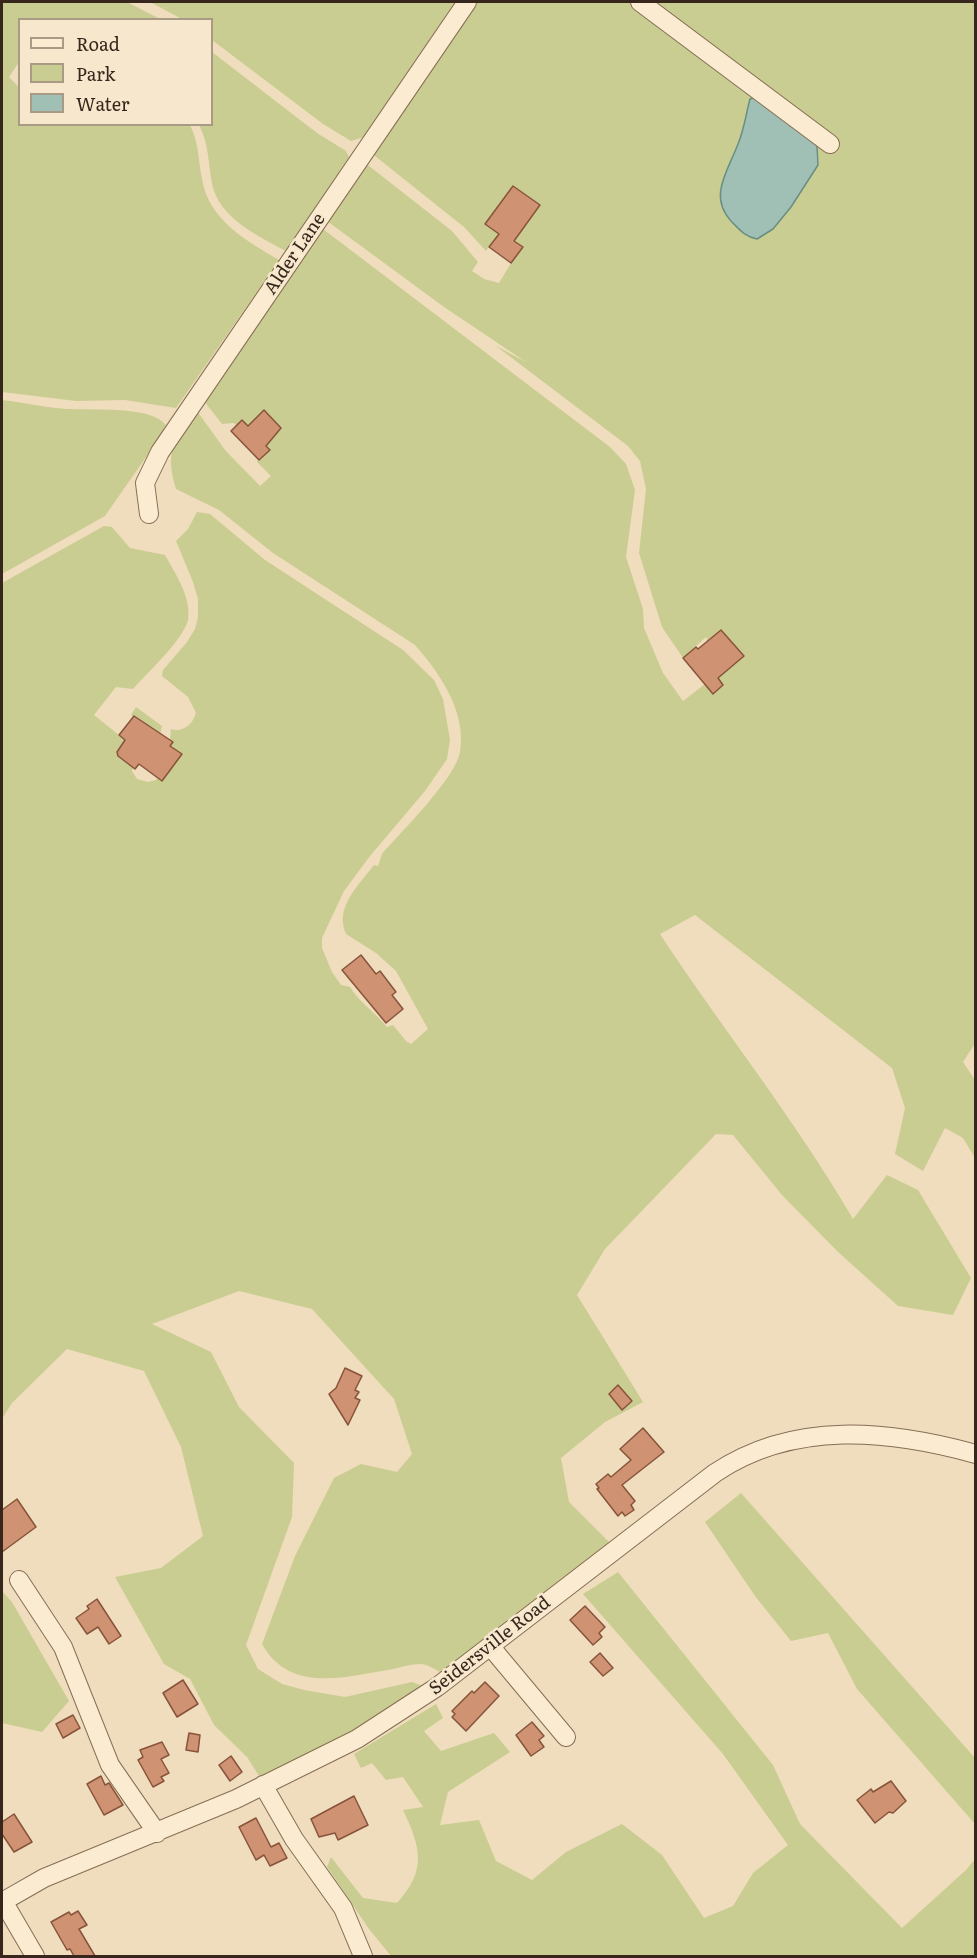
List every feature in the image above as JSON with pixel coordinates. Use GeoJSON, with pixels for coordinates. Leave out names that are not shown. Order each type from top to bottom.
{"type":"FeatureCollection","features":[{"type":"Feature","properties":{"kind":"street","name":"Alder Lane"},"geometry":{"type":"LineString","coordinates":[[148,514],[145,483],[160,452],[467,2]]}},
{"type":"Feature","properties":{"kind":"street"},"geometry":{"type":"LineString","coordinates":[[640,2],[830,144]]}},
{"type":"Feature","properties":{"kind":"street","name":"Seidersville Road"},"geometry":{"type":"LineString","coordinates":[[2,1901],[75,1863],[157,1833],[357,1739],[407,1709],[715,1473],[756,1450],[785,1441],[860,1433],[916,1439],[975,1454]]}},
{"type":"Feature","properties":{"kind":"street"},"geometry":{"type":"LineString","coordinates":[[19,1580],[63,1647],[110,1765],[157,1833]]}},
{"type":"Feature","properties":{"kind":"street"},"geometry":{"type":"LineString","coordinates":[[490,1646],[566,1737]]}},
{"type":"Feature","properties":{"kind":"street"},"geometry":{"type":"LineString","coordinates":[[263,1785],[294,1839],[343,1908],[363,1956]]}},
{"type":"Feature","properties":{"kind":"street"},"geometry":{"type":"LineString","coordinates":[[2,1901],[35,1956]]}},
{"type":"Feature","properties":{"kind":"green space"},"geometry":{"type":"Polygon","coordinates":[[[2,2],[127,2],[158,18],[18,18],[18,64],[9,77],[18,86],[18,126],[190,126],[197,145],[202,179],[212,206],[230,227],[279,260],[176,408],[125,400],[76,401],[2,392],[2,2]]]}},
{"type":"Feature","properties":{"kind":"green space"},"geometry":{"type":"Polygon","coordinates":[[[150,2],[456,2],[364,137],[351,141],[323,124],[213,41],[213,18],[180,18],[150,2]]]}},
{"type":"Feature","properties":{"kind":"green space"},"geometry":{"type":"Polygon","coordinates":[[[475,2],[631,2],[681,36],[826,149],[837,150],[835,138],[644,2],[975,2],[976,1042],[963,1062],[975,1080],[975,1158],[963,1138],[945,1128],[923,1171],[895,1154],[905,1108],[892,1068],[695,915],[660,934],[783,1110],[853,1219],[887,1175],[918,1190],[971,1278],[953,1315],[898,1306],[837,1251],[782,1195],[733,1135],[716,1134],[605,1249],[577,1295],[643,1402],[605,1422],[561,1458],[569,1502],[610,1543],[442,1673],[421,1664],[338,1678],[303,1676],[288,1670],[274,1660],[262,1644],[295,1556],[334,1478],[361,1464],[397,1472],[412,1454],[394,1399],[312,1309],[239,1291],[152,1324],[211,1352],[239,1407],[294,1463],[292,1517],[246,1645],[258,1669],[282,1684],[345,1697],[412,1682],[423,1686],[348,1737],[261,1779],[247,1757],[214,1725],[190,1679],[164,1664],[115,1577],[161,1568],[203,1536],[181,1447],[144,1371],[67,1349],[12,1403],[2,1419],[2,583],[104,526],[112,527],[130,548],[165,555],[182,586],[188,603],[189,612],[185,628],[156,665],[133,689],[116,687],[94,715],[140,752],[132,771],[137,779],[148,782],[156,780],[176,754],[131,715],[136,707],[162,726],[160,735],[170,741],[171,729],[180,730],[187,727],[193,721],[196,713],[188,697],[162,676],[163,670],[195,629],[198,617],[198,599],[176,541],[188,529],[197,512],[210,514],[265,560],[403,650],[434,680],[443,699],[450,740],[447,759],[425,791],[370,856],[344,891],[322,938],[322,948],[332,972],[341,985],[350,987],[387,1027],[393,1025],[411,1044],[428,1029],[396,971],[376,953],[346,934],[343,915],[355,889],[374,865],[378,866],[382,854],[438,790],[456,763],[460,752],[461,737],[455,708],[442,680],[415,645],[273,553],[219,510],[176,489],[171,464],[174,447],[197,411],[225,450],[260,486],[271,476],[257,462],[262,452],[234,423],[222,424],[204,401],[323,229],[610,447],[626,464],[635,490],[626,557],[643,609],[644,628],[663,673],[683,701],[705,684],[714,694],[723,685],[718,678],[744,655],[721,630],[708,641],[706,637],[683,658],[662,627],[639,553],[646,489],[640,461],[628,446],[496,346],[526,362],[444,307],[327,221],[364,162],[452,231],[478,262],[472,271],[484,279],[499,283],[511,263],[489,247],[486,251],[464,227],[370,152],[475,2]]]}},
{"type":"Feature","properties":{"kind":"green space"},"geometry":{"type":"Polygon","coordinates":[[[213,53],[317,133],[346,151],[349,157],[286,251],[241,225],[223,207],[212,184],[199,126],[213,126],[213,53]]]}},
{"type":"Feature","properties":{"kind":"green space"},"geometry":{"type":"Polygon","coordinates":[[[2,400],[67,409],[133,411],[160,419],[167,427],[105,516],[2,574],[2,400]]]}},
{"type":"Feature","properties":{"kind":"green space"},"geometry":{"type":"Polygon","coordinates":[[[741,1493],[975,1758],[975,1824],[857,1689],[828,1633],[791,1641],[755,1596],[705,1522],[741,1493]]]}},
{"type":"Feature","properties":{"kind":"green space"},"geometry":{"type":"Polygon","coordinates":[[[618,1572],[773,1765],[800,1824],[902,1928],[966,1870],[975,1859],[975,1956],[391,1956],[369,1929],[327,1867],[331,1857],[363,1898],[397,1903],[407,1891],[417,1869],[418,1858],[414,1836],[403,1810],[423,1807],[403,1777],[386,1780],[372,1763],[361,1768],[354,1754],[436,1704],[443,1718],[424,1731],[441,1751],[494,1733],[510,1752],[448,1792],[440,1825],[479,1820],[496,1861],[532,1880],[566,1852],[622,1824],[662,1855],[704,1918],[733,1906],[753,1873],[788,1845],[723,1754],[583,1594],[618,1572]]]}},
{"type":"Feature","properties":{"kind":"green space"},"geometry":{"type":"Polygon","coordinates":[[[2,1591],[12,1602],[69,1701],[42,1732],[2,1723],[2,1591]]]}},
{"type":"Feature","properties":{"kind":"water"},"geometry":{"type":"Polygon","coordinates":[[[758,96],[817,146],[818,165],[791,207],[773,229],[757,239],[745,234],[731,221],[724,212],[720,193],[725,174],[742,133],[750,99],[758,96]]]}},
{"type":"Feature","properties":{"kind":"building"},"geometry":{"type":"Polygon","coordinates":[[[513,186],[540,205],[514,241],[523,247],[511,263],[489,247],[499,234],[485,224],[513,186]]]}},
{"type":"Feature","properties":{"kind":"building"},"geometry":{"type":"Polygon","coordinates":[[[264,410],[281,428],[266,446],[270,450],[259,460],[231,431],[242,420],[248,426],[264,410]]]}},
{"type":"Feature","properties":{"kind":"building"},"geometry":{"type":"Polygon","coordinates":[[[721,630],[744,656],[718,678],[723,685],[713,694],[683,658],[721,630]]]}},
{"type":"Feature","properties":{"kind":"building"},"geometry":{"type":"Polygon","coordinates":[[[134,716],[173,742],[170,746],[182,754],[162,781],[139,764],[135,769],[118,756],[117,752],[125,740],[119,735],[134,716]]]}},
{"type":"Feature","properties":{"kind":"building"},"geometry":{"type":"Polygon","coordinates":[[[361,955],[376,974],[380,971],[396,992],[392,995],[403,1009],[386,1023],[342,970],[361,955]]]}},
{"type":"Feature","properties":{"kind":"building"},"geometry":{"type":"Polygon","coordinates":[[[345,1368],[362,1376],[355,1390],[359,1392],[355,1398],[360,1400],[348,1425],[329,1394],[336,1388],[345,1368]]]}},
{"type":"Feature","properties":{"kind":"building"},"geometry":{"type":"Polygon","coordinates":[[[618,1385],[632,1401],[622,1410],[609,1394],[618,1385]]]}},
{"type":"Feature","properties":{"kind":"building"},"geometry":{"type":"Polygon","coordinates":[[[643,1428],[664,1452],[622,1485],[635,1501],[631,1505],[634,1510],[625,1516],[622,1512],[618,1516],[597,1489],[599,1488],[596,1484],[608,1474],[611,1477],[631,1460],[620,1449],[643,1428]]]}},
{"type":"Feature","properties":{"kind":"building"},"geometry":{"type":"Polygon","coordinates":[[[17,1499],[36,1527],[2,1552],[2,1510],[17,1499]]]}},
{"type":"Feature","properties":{"kind":"building"},"geometry":{"type":"Polygon","coordinates":[[[97,1599],[121,1636],[109,1644],[98,1627],[87,1634],[76,1618],[89,1609],[87,1606],[97,1599]]]}},
{"type":"Feature","properties":{"kind":"building"},"geometry":{"type":"Polygon","coordinates":[[[585,1606],[605,1627],[599,1633],[602,1637],[593,1645],[570,1620],[585,1606]]]}},
{"type":"Feature","properties":{"kind":"building"},"geometry":{"type":"Polygon","coordinates":[[[600,1653],[613,1668],[603,1676],[590,1662],[600,1653]]]}},
{"type":"Feature","properties":{"kind":"building"},"geometry":{"type":"Polygon","coordinates":[[[183,1680],[198,1704],[177,1717],[163,1693],[183,1680]]]}},
{"type":"Feature","properties":{"kind":"building"},"geometry":{"type":"Polygon","coordinates":[[[485,1682],[499,1696],[466,1731],[452,1717],[455,1714],[452,1711],[472,1691],[474,1693],[485,1682]]]}},
{"type":"Feature","properties":{"kind":"building"},"geometry":{"type":"Polygon","coordinates":[[[73,1715],[80,1728],[63,1738],[56,1724],[73,1715]]]}},
{"type":"Feature","properties":{"kind":"building"},"geometry":{"type":"Polygon","coordinates":[[[532,1722],[544,1736],[539,1740],[544,1747],[531,1756],[516,1735],[532,1722]]]}},
{"type":"Feature","properties":{"kind":"building"},"geometry":{"type":"Polygon","coordinates":[[[189,1733],[200,1735],[198,1752],[186,1750],[189,1733]]]}},
{"type":"Feature","properties":{"kind":"building"},"geometry":{"type":"Polygon","coordinates":[[[162,1742],[169,1755],[161,1759],[169,1773],[161,1777],[164,1781],[153,1787],[138,1760],[143,1757],[140,1750],[162,1742]]]}},
{"type":"Feature","properties":{"kind":"building"},"geometry":{"type":"Polygon","coordinates":[[[231,1756],[242,1772],[230,1781],[219,1765],[231,1756]]]}},
{"type":"Feature","properties":{"kind":"building"},"geometry":{"type":"Polygon","coordinates":[[[101,1776],[105,1785],[109,1783],[123,1805],[104,1815],[87,1784],[101,1776]]]}},
{"type":"Feature","properties":{"kind":"building"},"geometry":{"type":"Polygon","coordinates":[[[891,1781],[906,1801],[893,1813],[889,1812],[875,1823],[857,1800],[871,1789],[873,1792],[891,1781]]]}},
{"type":"Feature","properties":{"kind":"building"},"geometry":{"type":"Polygon","coordinates":[[[354,1796],[368,1825],[338,1840],[335,1833],[319,1837],[311,1819],[354,1796]]]}},
{"type":"Feature","properties":{"kind":"building"},"geometry":{"type":"Polygon","coordinates":[[[14,1814],[32,1842],[14,1852],[2,1834],[2,1822],[14,1814]]]}},
{"type":"Feature","properties":{"kind":"building"},"geometry":{"type":"Polygon","coordinates":[[[256,1818],[271,1847],[279,1843],[287,1858],[270,1866],[264,1855],[256,1860],[239,1827],[256,1818]]]}},
{"type":"Feature","properties":{"kind":"building"},"geometry":{"type":"Polygon","coordinates":[[[78,1911],[87,1925],[79,1929],[95,1956],[74,1956],[70,1949],[67,1950],[51,1922],[69,1912],[71,1915],[78,1911]]]}}]}
